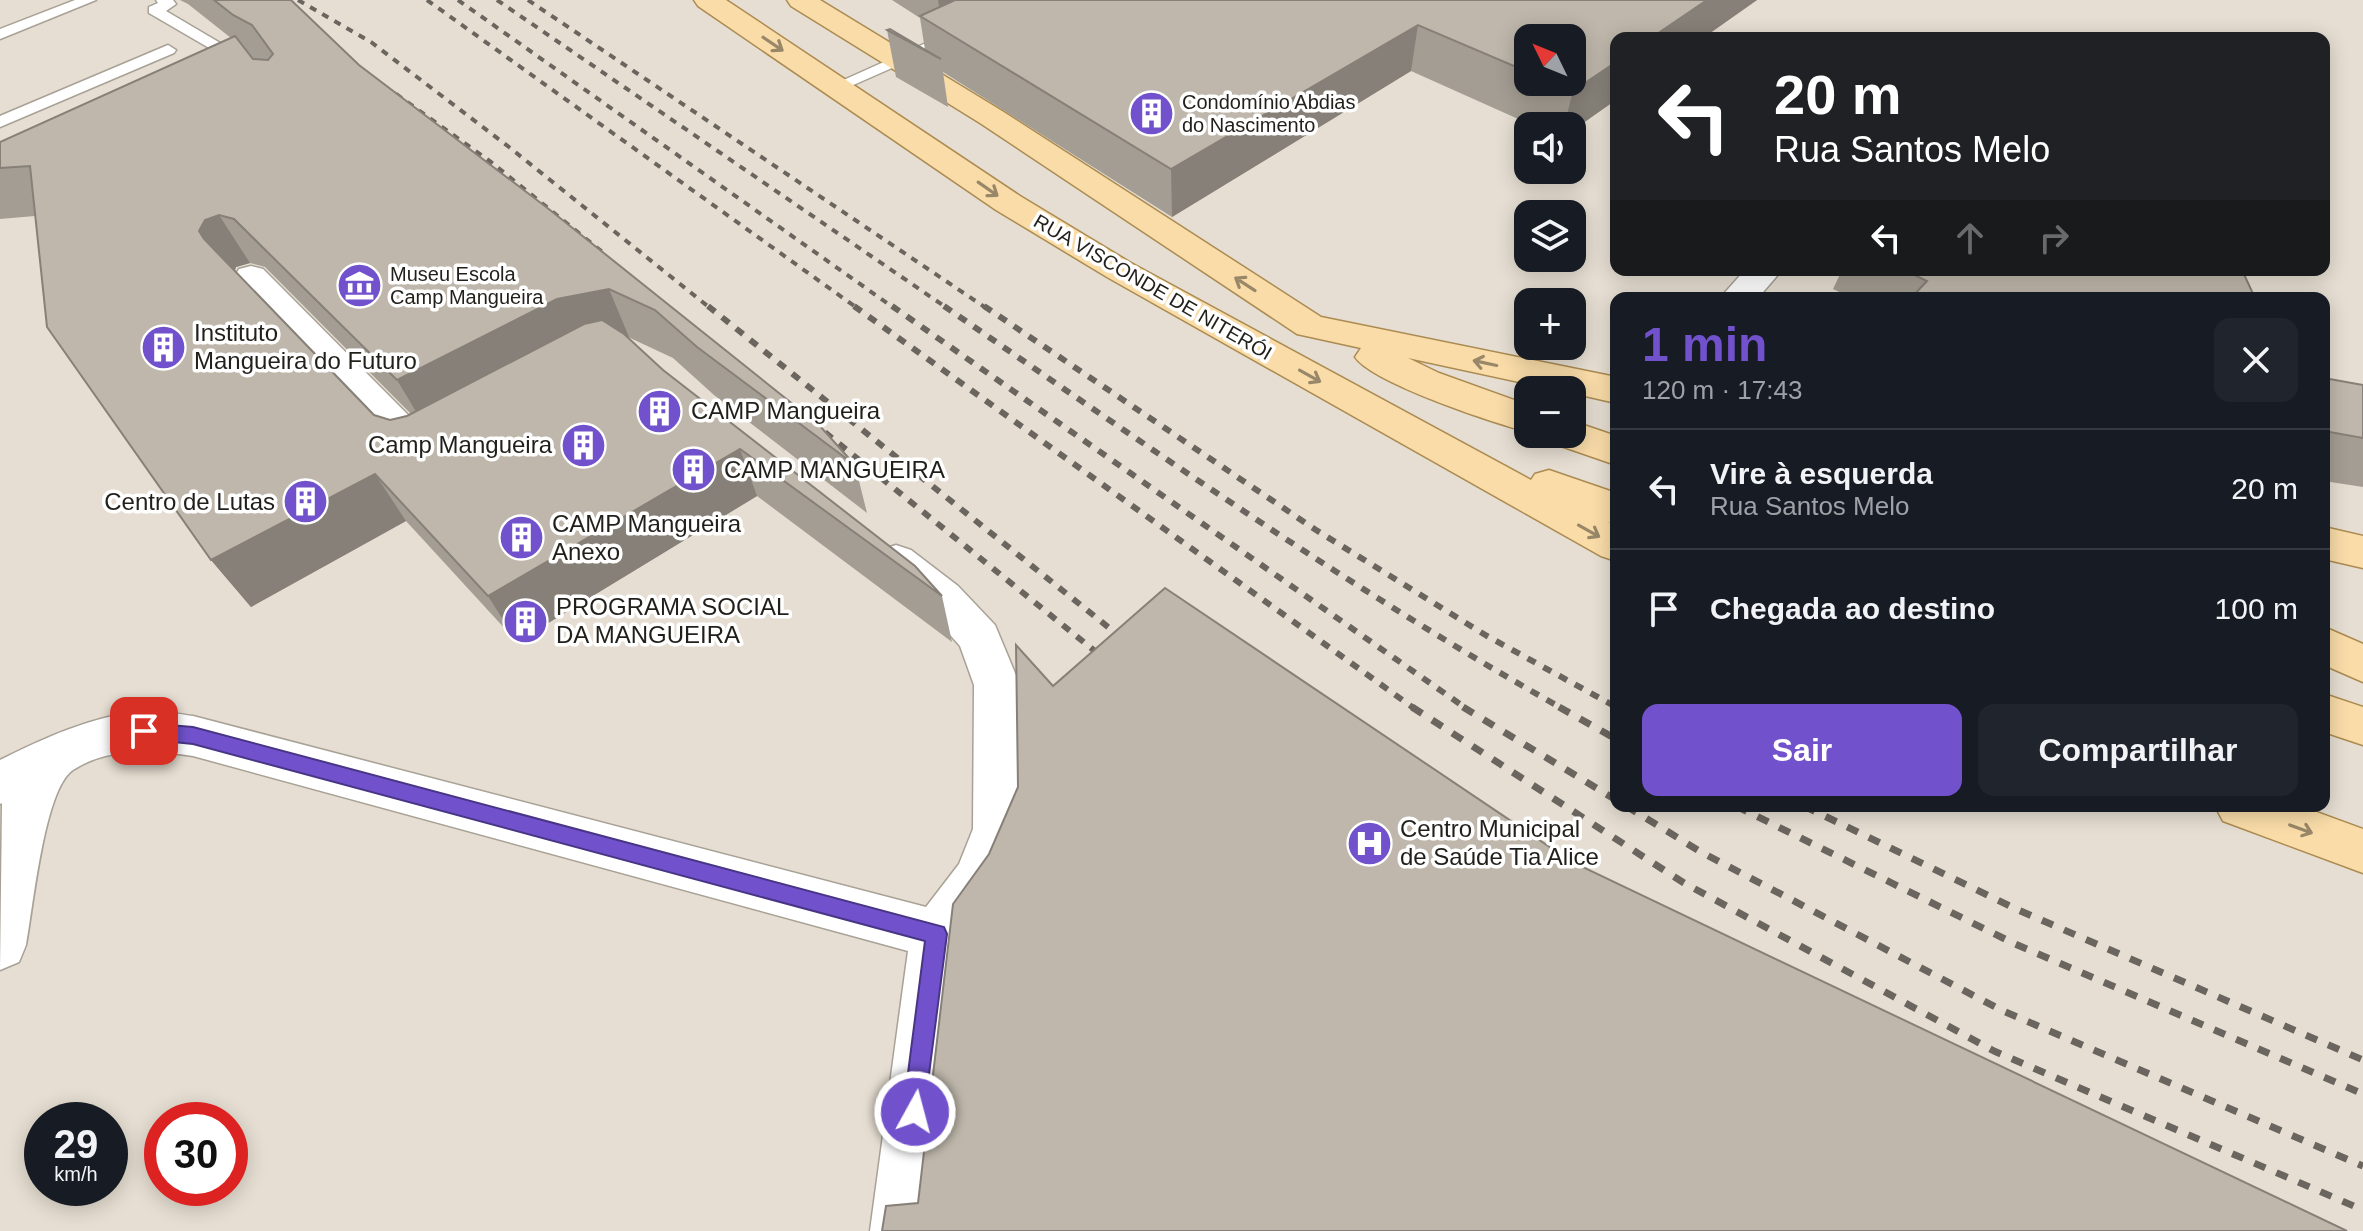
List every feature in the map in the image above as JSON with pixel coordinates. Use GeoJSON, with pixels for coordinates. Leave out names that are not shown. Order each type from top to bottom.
{"type":"FeatureCollection","features":[{"type":"Feature","properties":{"kind":"main road","name":"RUA VISCONDE DE NITERÓI"},"geometry":{"type":"LineString","coordinates":[[708,0],[1008,203],[1106,263],[1610,542]]}},
{"type":"Feature","properties":{"kind":"main road","name":"RUA VISCONDE DE NITERÓI"},"geometry":{"type":"LineString","coordinates":[[801,0],[991,117],[1310,326],[1610,389]]}},
{"type":"Feature","properties":{"kind":"main road"},"geometry":{"type":"LineString","coordinates":[[1310,326],[1426,382],[1514,414]]}},
{"type":"Feature","properties":{"kind":"main road"},"geometry":{"type":"LineString","coordinates":[[1423,439],[1610,507]]}},
{"type":"Feature","properties":{"kind":"main road"},"geometry":{"type":"LineString","coordinates":[[1586,440],[1610,449]]}},
{"type":"Feature","properties":{"kind":"main road"},"geometry":{"type":"LineString","coordinates":[[2330,544],[2363,552]]}},
{"type":"Feature","properties":{"kind":"main road"},"geometry":{"type":"LineString","coordinates":[[2330,648],[2363,664]]}},
{"type":"Feature","properties":{"kind":"main road"},"geometry":{"type":"LineString","coordinates":[[2330,715],[2363,726]]}},
{"type":"Feature","properties":{"kind":"main road"},"geometry":{"type":"LineString","coordinates":[[2256,812],[2363,851]]}},
{"type":"Feature","properties":{"kind":"street"},"geometry":{"type":"LineString","coordinates":[[1744,292],[1759,276]]}},
{"type":"Feature","properties":{"kind":"street"},"geometry":{"type":"LineString","coordinates":[[251,277],[421,451],[466,425]]}},
{"type":"Feature","properties":{"kind":"street"},"geometry":{"type":"LineString","coordinates":[[869,540],[943,598],[979,637],[997,685],[998,829],[978,878],[937,934],[900,1231]]}},
{"type":"Feature","properties":{"kind":"street"},"geometry":{"type":"LineString","coordinates":[[0,783],[55,755],[102,739],[144,731],[193,736],[937,934]]}},
{"type":"Feature","properties":{"kind":"street"},"geometry":{"type":"LineString","coordinates":[[0,945],[26,805],[55,755]]}},
{"type":"Feature","properties":{"kind":"lane"},"geometry":{"type":"LineString","coordinates":[[0,34],[89,0]]}},
{"type":"Feature","properties":{"kind":"lane"},"geometry":{"type":"LineString","coordinates":[[163,0],[169,4],[154,10],[256,69]]}},
{"type":"Feature","properties":{"kind":"lane"},"geometry":{"type":"LineString","coordinates":[[836,87],[964,31]]}},
{"type":"Feature","properties":{"kind":"lane"},"geometry":{"type":"LineString","coordinates":[[0,122],[168,50]]}},
{"type":"Feature","properties":{"kind":"building"},"geometry":{"type":"Polygon","coordinates":[[[214,0],[291,0],[359,65],[550,210],[819,425],[855,465],[697,347],[655,310],[609,289],[557,299],[397,380],[234,219],[219,215],[205,220],[199,231],[204,239],[374,415],[390,420],[407,416],[584,324],[602,320],[624,334],[663,370],[915,566],[942,596],[740,449],[488,596],[375,474],[211,560],[47,327],[30,166],[0,168],[0,142],[235,36],[253,59],[268,60],[273,54],[252,25],[214,0]]]}},
{"type":"Feature","properties":{"kind":"building"},"geometry":{"type":"Polygon","coordinates":[[[955,0],[1707,0],[1660,32],[1610,32],[1610,66],[1586,82],[1586,24],[1514,24],[1514,66],[1418,25],[1171,169],[920,16],[955,0]]]}},
{"type":"Feature","properties":{"kind":"building"},"geometry":{"type":"Polygon","coordinates":[[[890,29],[941,59],[887,30],[890,29]]]}},
{"type":"Feature","properties":{"kind":"building"},"geometry":{"type":"Polygon","coordinates":[[[1917,276],[2245,276],[2252,292],[1917,292],[1927,281],[1917,276]]]}},
{"type":"Feature","properties":{"kind":"building"},"geometry":{"type":"Polygon","coordinates":[[[2330,379],[2363,385],[2363,438],[2330,432],[2330,379]]]}},
{"type":"Feature","properties":{"kind":"building"},"geometry":{"type":"Polygon","coordinates":[[[1165,588],[1572,862],[2347,1231],[882,1231],[886,1206],[918,1203],[953,904],[989,854],[1018,787],[1016,645],[1053,686],[1165,588]]]}},
{"type":"Feature","properties":{"kind":"railway"},"geometry":{"type":"LineString","coordinates":[[298,0],[371,42],[509,147],[710,308]]}},
{"type":"Feature","properties":{"kind":"railway"},"geometry":{"type":"LineString","coordinates":[[427,0],[857,308]]}},
{"type":"Feature","properties":{"kind":"railway"},"geometry":{"type":"LineString","coordinates":[[458,0],[894,308]]}},
{"type":"Feature","properties":{"kind":"railway"},"geometry":{"type":"LineString","coordinates":[[497,0],[947,308]]}},
{"type":"Feature","properties":{"kind":"railway"},"geometry":{"type":"LineString","coordinates":[[528,0],[986,308]]}},
{"type":"Feature","properties":{"kind":"railway"},"geometry":{"type":"LineString","coordinates":[[396,94],[491,162],[606,255]]}},
{"type":"Feature","properties":{"kind":"railway"},"geometry":{"type":"LineString","coordinates":[[708,306],[1133,647]]}},
{"type":"Feature","properties":{"kind":"railway"},"geometry":{"type":"LineString","coordinates":[[854,306],[1414,708]]}},
{"type":"Feature","properties":{"kind":"railway"},"geometry":{"type":"LineString","coordinates":[[892,306],[1467,709]]}},
{"type":"Feature","properties":{"kind":"railway"},"geometry":{"type":"LineString","coordinates":[[944,306],[1326,565],[1563,709]]}},
{"type":"Feature","properties":{"kind":"railway"},"geometry":{"type":"LineString","coordinates":[[984,306],[1316,530],[1487,636],[1610,704]]}},
{"type":"Feature","properties":{"kind":"railway"},"geometry":{"type":"LineString","coordinates":[[811,421],[1112,665]]}},
{"type":"Feature","properties":{"kind":"railway"},"geometry":{"type":"LineString","coordinates":[[1463,707],[1610,796]]}},
{"type":"Feature","properties":{"kind":"railway"},"geometry":{"type":"LineString","coordinates":[[1559,707],[1610,736]]}},
{"type":"Feature","properties":{"kind":"railway"},"geometry":{"type":"LineString","coordinates":[[1414,708],[1684,883],[1994,1051],[2363,1210]]}},
{"type":"Feature","properties":{"kind":"railway"},"geometry":{"type":"LineString","coordinates":[[1636,812],[1701,852],[2001,1010],[2363,1166]]}},
{"type":"Feature","properties":{"kind":"railway"},"geometry":{"type":"LineString","coordinates":[[1748,812],[2013,943],[2363,1094]]}},
{"type":"Feature","properties":{"kind":"railway"},"geometry":{"type":"LineString","coordinates":[[1816,812],[2016,909],[2363,1060]]}},
{"type":"Feature","properties":{"kind":"place","name":"Condomínio Abdias do Nascimento"},"geometry":{"type":"Point","coordinates":[1151,113]}},
{"type":"Feature","properties":{"kind":"place","name":"Museu Escola Camp Mangueira"},"geometry":{"type":"Point","coordinates":[359,286]}},
{"type":"Feature","properties":{"kind":"place","name":"Instituto Mangueira do Futuro"},"geometry":{"type":"Point","coordinates":[163,347]}},
{"type":"Feature","properties":{"kind":"place","name":"CAMP Mangueira"},"geometry":{"type":"Point","coordinates":[660,411]}},
{"type":"Feature","properties":{"kind":"place","name":"Camp Mangueira"},"geometry":{"type":"Point","coordinates":[583,445]}},
{"type":"Feature","properties":{"kind":"place","name":"CAMP MANGUEIRA"},"geometry":{"type":"Point","coordinates":[693,470]}},
{"type":"Feature","properties":{"kind":"place","name":"Centro de Lutas"},"geometry":{"type":"Point","coordinates":[306,502]}},
{"type":"Feature","properties":{"kind":"place","name":"CAMP Mangueira Anexo"},"geometry":{"type":"Point","coordinates":[521,538]}},
{"type":"Feature","properties":{"kind":"place","name":"PROGRAMA SOCIAL DA MANGUEIRA"},"geometry":{"type":"Point","coordinates":[525,621]}},
{"type":"Feature","properties":{"kind":"place","name":"Centro Municipal de Saúde Tia Alice"},"geometry":{"type":"Point","coordinates":[1369,843]}},
{"type":"Feature","properties":{"kind":"route"},"geometry":{"type":"LineString","coordinates":[[144,731],[193,736],[937,934],[915,1112]]}}]}
